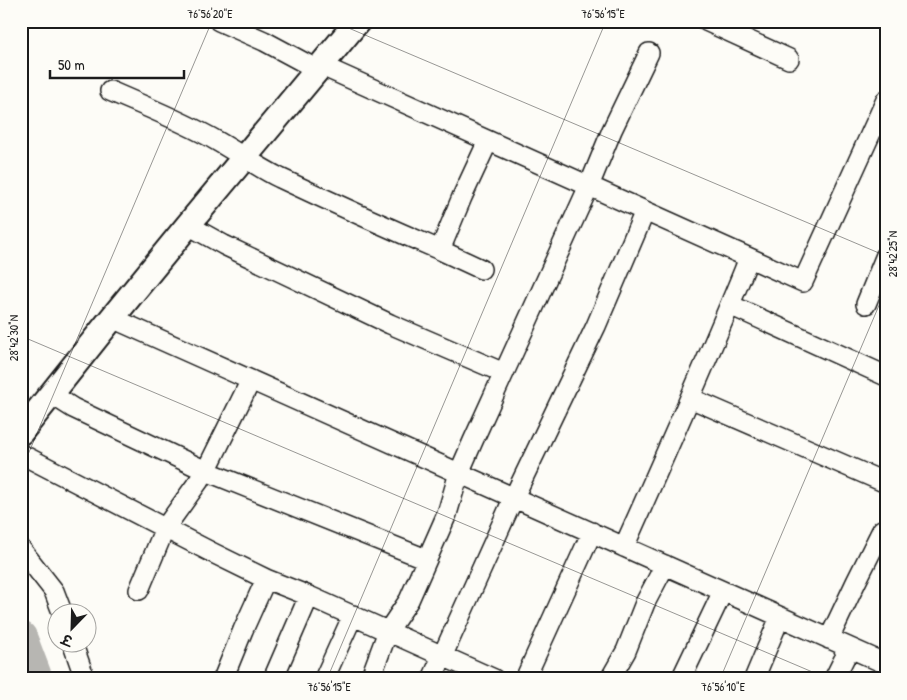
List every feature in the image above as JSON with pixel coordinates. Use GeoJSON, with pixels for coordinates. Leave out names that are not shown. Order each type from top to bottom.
{"type":"FeatureCollection","features":[{"type":"Feature","properties":{"kind":"main road"},"geometry":{"type":"LineString","coordinates":[[21,432],[188,225],[358,21]]}},
{"type":"Feature","properties":{"kind":"street"},"geometry":{"type":"LineString","coordinates":[[219,21],[320,68],[803,282],[880,126],[886,100]]}},
{"type":"Feature","properties":{"kind":"street"},"geometry":{"type":"LineString","coordinates":[[706,21],[789,59]]}},
{"type":"Feature","properties":{"kind":"street"},"geometry":{"type":"LineString","coordinates":[[370,679],[388,631],[409,600],[447,514],[459,473],[612,130],[649,53]]}},
{"type":"Feature","properties":{"kind":"street"},"geometry":{"type":"LineString","coordinates":[[110,91],[180,122],[279,177],[481,269]]}},
{"type":"Feature","properties":{"kind":"street"},"geometry":{"type":"LineString","coordinates":[[440,250],[488,141]]}},
{"type":"Feature","properties":{"kind":"street"},"geometry":{"type":"LineString","coordinates":[[432,679],[514,497],[596,326],[645,211]]}},
{"type":"Feature","properties":{"kind":"street"},"geometry":{"type":"LineString","coordinates":[[188,225],[224,245],[381,320],[504,373]]}},
{"type":"Feature","properties":{"kind":"street"},"geometry":{"type":"LineString","coordinates":[[866,304],[886,255]]}},
{"type":"Feature","properties":{"kind":"street"},"geometry":{"type":"LineString","coordinates":[[624,547],[749,258]]}},
{"type":"Feature","properties":{"kind":"street"},"geometry":{"type":"LineString","coordinates":[[730,305],[886,376]]}},
{"type":"Feature","properties":{"kind":"street"},"geometry":{"type":"LineString","coordinates":[[112,318],[886,664]]}},
{"type":"Feature","properties":{"kind":"street"},"geometry":{"type":"LineString","coordinates":[[139,590],[165,528],[206,471],[251,380]]}},
{"type":"Feature","properties":{"kind":"street"},"geometry":{"type":"LineString","coordinates":[[51,394],[73,408],[206,471],[426,560]]}},
{"type":"Feature","properties":{"kind":"street"},"geometry":{"type":"LineString","coordinates":[[690,398],[886,484]]}},
{"type":"Feature","properties":{"kind":"street"},"geometry":{"type":"LineString","coordinates":[[21,454],[266,579],[353,615],[494,679]]}},
{"type":"Feature","properties":{"kind":"street"},"geometry":{"type":"LineString","coordinates":[[836,643],[856,582],[885,528]]}},
{"type":"Feature","properties":{"kind":"street"},"geometry":{"type":"LineString","coordinates":[[526,679],[592,532]]}},
{"type":"Feature","properties":{"kind":"street"},"geometry":{"type":"LineString","coordinates":[[21,549],[54,591],[58,602]]}},
{"type":"Feature","properties":{"kind":"street"},"geometry":{"type":"LineString","coordinates":[[610,679],[626,651],[645,604],[665,565]]}},
{"type":"Feature","properties":{"kind":"street"},"geometry":{"type":"LineString","coordinates":[[224,679],[266,579]]}},
{"type":"Feature","properties":{"kind":"street"},"geometry":{"type":"LineString","coordinates":[[681,679],[723,591]]}},
{"type":"Feature","properties":{"kind":"street"},"geometry":{"type":"LineString","coordinates":[[273,679],[309,596]]}},
{"type":"Feature","properties":{"kind":"street"},"geometry":{"type":"LineString","coordinates":[[324,679],[353,615]]}},
{"type":"Feature","properties":{"kind":"street"},"geometry":{"type":"LineString","coordinates":[[754,679],[780,617]]}},
{"type":"Feature","properties":{"kind":"street"},"geometry":{"type":"LineString","coordinates":[[834,679],[846,655],[836,643]]}},
{"type":"Feature","properties":{"kind":"street"},"geometry":{"type":"LineString","coordinates":[[76,652],[85,679]]}},
{"type":"Feature","properties":{"kind":"waterway"},"geometry":{"type":"LineString","coordinates":[[21,637],[37,679]]}}]}
